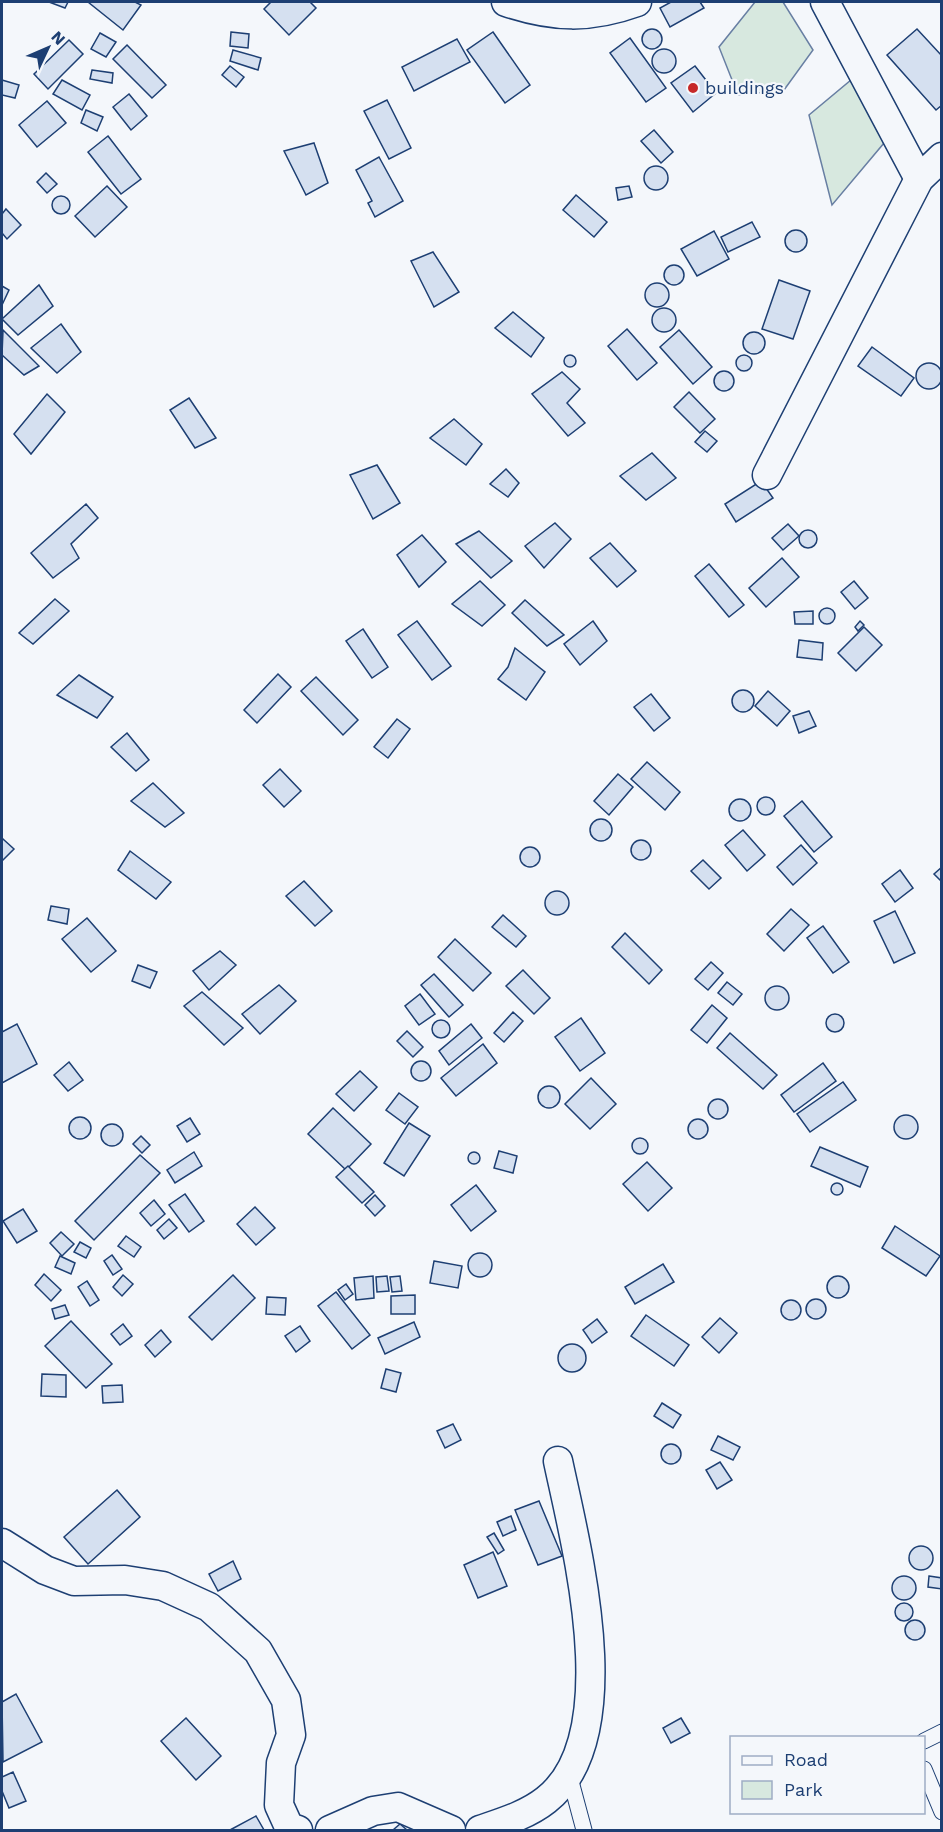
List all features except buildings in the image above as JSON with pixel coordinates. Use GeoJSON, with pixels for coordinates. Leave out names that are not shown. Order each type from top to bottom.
{"type":"FeatureCollection","features":[{"type":"Feature","properties":{"kind":"street"},"geometry":{"type":"LineString","coordinates":[[506,2],[565,15],[607,13],[637,2]]}},
{"type":"Feature","properties":{"kind":"street"},"geometry":{"type":"LineString","coordinates":[[825,2],[919,179]]}},
{"type":"Feature","properties":{"kind":"street"},"geometry":{"type":"LineString","coordinates":[[767,475],[919,179],[942,157]]}},
{"type":"Feature","properties":{"kind":"street"},"geometry":{"type":"LineString","coordinates":[[480,1830],[520,1816],[548,1799],[569,1773],[583,1742],[592,1689],[584,1600],[558,1461]]}},
{"type":"Feature","properties":{"kind":"street"},"geometry":{"type":"LineString","coordinates":[[2,1543],[45,1570],[74,1581],[125,1580],[163,1586],[209,1607],[258,1651],[286,1700],[291,1735],[281,1763],[279,1805],[289,1827],[298,1830]]}},
{"type":"Feature","properties":{"kind":"street"},"geometry":{"type":"LineString","coordinates":[[330,1830],[373,1811],[398,1807],[451,1830]]}},
{"type":"Feature","properties":{"kind":"lane"},"geometry":{"type":"LineString","coordinates":[[925,1740],[942,1732]]}},
{"type":"Feature","properties":{"kind":"lane"},"geometry":{"type":"LineString","coordinates":[[925,1771],[942,1812]]}},
{"type":"Feature","properties":{"kind":"lane"},"geometry":{"type":"LineString","coordinates":[[569,1773],[584,1830]]}},
{"type":"Feature","properties":{"kind":"green space"},"geometry":{"type":"Polygon","coordinates":[[[755,2],[783,2],[813,50],[784,90],[738,95],[719,47],[755,2]]]}},
{"type":"Feature","properties":{"kind":"green space"},"geometry":{"type":"Polygon","coordinates":[[[857,75],[884,143],[832,205],[809,115],[857,75]]]}},
{"type":"Feature","properties":{"kind":"place","name":"buildings"},"geometry":{"type":"Point","coordinates":[693,88]}}]}
